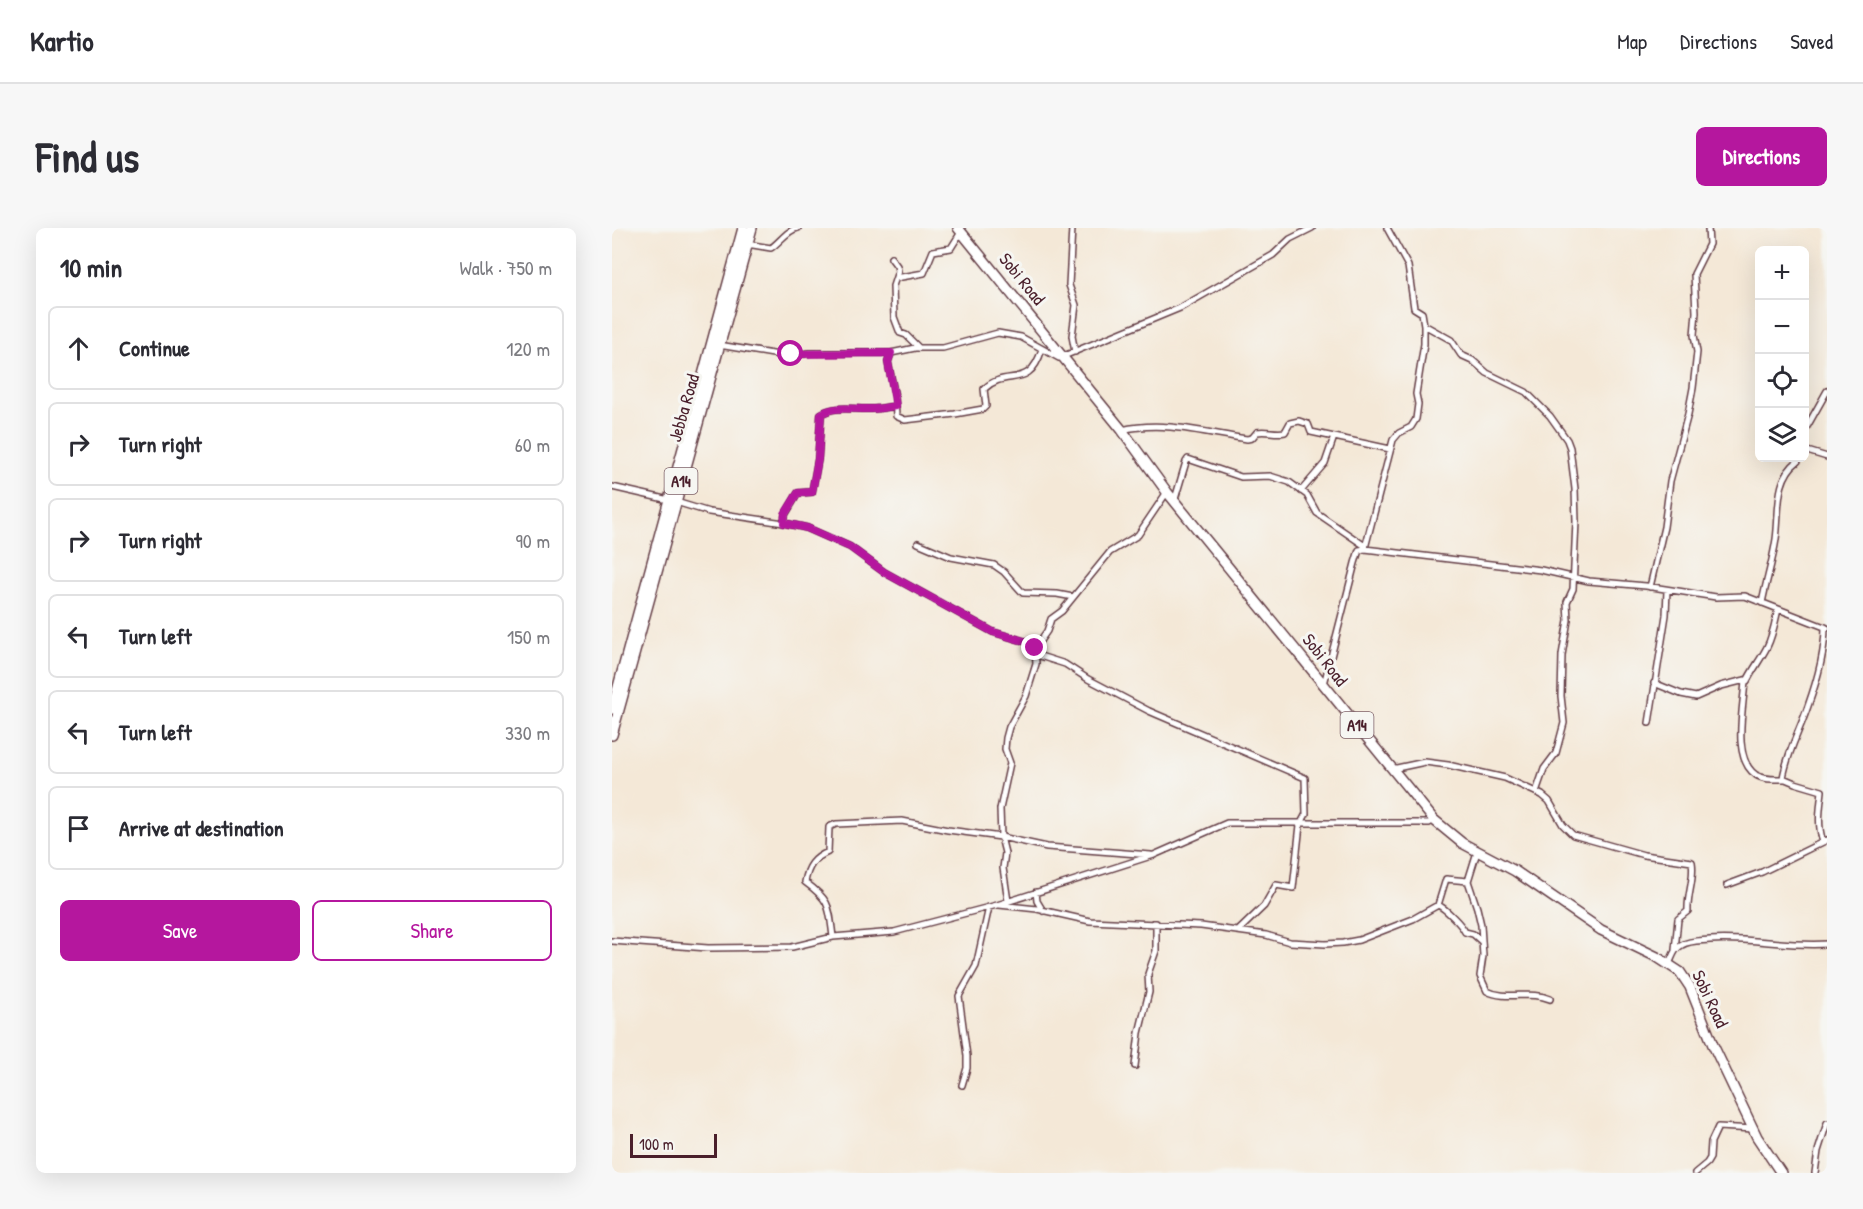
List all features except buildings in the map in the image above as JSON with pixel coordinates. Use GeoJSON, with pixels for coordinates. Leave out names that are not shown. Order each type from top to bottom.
{"type":"FeatureCollection","features":[{"type":"Feature","properties":{"kind":"highway","name":"A14"},"geometry":{"type":"LineString","coordinates":[[612,709],[673,501],[743,228]]}},
{"type":"Feature","properties":{"kind":"highway","name":"Jebba Road"},"geometry":{"type":"LineString","coordinates":[[612,735],[673,501],[752,228]]}},
{"type":"Feature","properties":{"kind":"highway","name":"Sobi Road"},"geometry":{"type":"LineString","coordinates":[[960,230],[1122,430],[1167,492],[1434,820],[1462,843],[1515,871],[1601,930],[1670,964],[1680,972],[1690,987],[1713,1045],[1754,1130],[1781,1173]]}},
{"type":"Feature","properties":{"kind":"street"},"geometry":{"type":"LineString","coordinates":[[747,244],[771,248],[790,230],[798,228]]}},
{"type":"Feature","properties":{"kind":"street"},"geometry":{"type":"LineString","coordinates":[[1072,228],[1069,285],[1076,305],[1072,336],[1075,352]]}},
{"type":"Feature","properties":{"kind":"street"},"geometry":{"type":"LineString","coordinates":[[719,345],[785,356],[810,353],[891,353],[919,348],[943,348],[998,333],[1021,337],[1055,358],[1064,357],[1111,335],[1180,308],[1273,255],[1290,239],[1312,228]]}},
{"type":"Feature","properties":{"kind":"street"},"geometry":{"type":"LineString","coordinates":[[1365,548],[1395,436],[1411,427],[1416,419],[1418,404],[1416,394],[1424,344],[1422,313],[1414,308],[1408,266],[1387,228]]}},
{"type":"Feature","properties":{"kind":"street"},"geometry":{"type":"LineString","coordinates":[[1650,587],[1664,527],[1670,481],[1693,388],[1697,352],[1694,335],[1696,312],[1694,274],[1709,244],[1708,228]]}},
{"type":"Feature","properties":{"kind":"street"},"geometry":{"type":"LineString","coordinates":[[896,278],[924,273],[933,251],[951,248],[960,230]]}},
{"type":"Feature","properties":{"kind":"street"},"geometry":{"type":"LineString","coordinates":[[891,258],[897,266],[893,285],[894,322],[900,333],[906,334],[919,348]]}},
{"type":"Feature","properties":{"kind":"street"},"geometry":{"type":"LineString","coordinates":[[1424,325],[1451,340],[1461,355],[1472,360],[1479,368],[1526,392],[1550,416],[1567,440],[1572,457],[1576,506],[1575,555],[1573,589],[1567,602],[1568,620],[1562,655],[1561,696],[1564,723],[1556,753],[1544,769],[1536,792]]}},
{"type":"Feature","properties":{"kind":"street"},"geometry":{"type":"LineString","coordinates":[[891,353],[888,362],[898,418],[905,420],[978,411],[986,406],[984,389],[996,382],[1029,372],[1036,366],[1041,349]]}},
{"type":"Feature","properties":{"kind":"street"},"geometry":{"type":"LineString","coordinates":[[1809,423],[1827,391]]}},
{"type":"Feature","properties":{"kind":"street"},"geometry":{"type":"LineString","coordinates":[[784,523],[785,514],[798,493],[812,492],[818,459],[821,414],[833,410],[856,408],[867,410],[896,406]]}},
{"type":"Feature","properties":{"kind":"street"},"geometry":{"type":"LineString","coordinates":[[1122,430],[1137,426],[1157,426],[1247,439],[1264,430],[1285,432],[1290,423],[1299,421],[1308,424],[1311,432],[1390,449]]}},
{"type":"Feature","properties":{"kind":"street"},"geometry":{"type":"LineString","coordinates":[[1301,491],[1325,463],[1334,437]]}},
{"type":"Feature","properties":{"kind":"street"},"geometry":{"type":"LineString","coordinates":[[1809,452],[1827,457]]}},
{"type":"Feature","properties":{"kind":"street"},"geometry":{"type":"LineString","coordinates":[[1175,499],[1188,459],[1240,477],[1274,477],[1289,482],[1307,495],[1317,513],[1365,548]]}},
{"type":"Feature","properties":{"kind":"street"},"geometry":{"type":"LineString","coordinates":[[1762,603],[1776,537],[1781,490],[1786,472],[1797,462]]}},
{"type":"Feature","properties":{"kind":"street"},"geometry":{"type":"LineString","coordinates":[[612,487],[709,512],[807,528],[850,547],[884,572],[993,632],[1031,643],[1040,656],[1065,664],[1088,679],[1149,711],[1305,778],[1306,814],[1300,825],[1293,888],[1276,885],[1264,906],[1238,931]]}},
{"type":"Feature","properties":{"kind":"street"},"geometry":{"type":"LineString","coordinates":[[1008,901],[1003,868],[1005,853],[1001,837],[1002,798],[1010,763],[1005,748],[1006,738],[1009,727],[1026,696],[1036,664],[1035,648],[1047,631],[1051,619],[1062,611],[1110,552],[1138,535],[1167,492]]}},
{"type":"Feature","properties":{"kind":"street"},"geometry":{"type":"LineString","coordinates":[[918,543],[951,557],[994,565],[1004,572],[1023,593],[1073,597]]}},
{"type":"Feature","properties":{"kind":"street"},"geometry":{"type":"LineString","coordinates":[[1324,686],[1354,563],[1359,550],[1365,548],[1540,570],[1572,578],[1716,597],[1745,596],[1826,628],[1826,644],[1809,706],[1784,771],[1784,779]]}},
{"type":"Feature","properties":{"kind":"street"},"geometry":{"type":"LineString","coordinates":[[1649,723],[1666,615],[1667,590]]}},
{"type":"Feature","properties":{"kind":"street"},"geometry":{"type":"LineString","coordinates":[[1654,683],[1671,691],[1696,697],[1721,686],[1747,681],[1752,668],[1758,664],[1767,647],[1778,609]]}},
{"type":"Feature","properties":{"kind":"street"},"geometry":{"type":"LineString","coordinates":[[1726,885],[1762,872],[1825,841],[1820,832],[1819,816],[1822,791],[1784,779],[1755,774],[1743,755],[1741,734],[1745,680]]}},
{"type":"Feature","properties":{"kind":"street"},"geometry":{"type":"LineString","coordinates":[[1392,769],[1425,762],[1505,778],[1536,792],[1549,801],[1563,825],[1573,835],[1644,855],[1692,862],[1693,885],[1688,899],[1688,911],[1678,919],[1675,950],[1670,964]]}},
{"type":"Feature","properties":{"kind":"street"},"geometry":{"type":"LineString","coordinates":[[612,941],[708,948],[792,947],[834,937],[894,932],[997,905],[1154,855],[1227,823],[1429,823],[1434,820]]}},
{"type":"Feature","properties":{"kind":"street"},"geometry":{"type":"LineString","coordinates":[[834,937],[829,906],[821,894],[805,882],[807,872],[816,857],[828,852],[829,827],[836,824],[902,821],[1047,847],[1154,855]]}},
{"type":"Feature","properties":{"kind":"street"},"geometry":{"type":"LineString","coordinates":[[1477,852],[1468,881],[1477,908],[1482,942],[1483,956],[1480,976],[1487,991],[1496,994],[1533,994],[1550,999]]}},
{"type":"Feature","properties":{"kind":"street"},"geometry":{"type":"LineString","coordinates":[[997,905],[1043,911],[1090,921],[1156,923],[1238,931],[1290,942],[1343,944],[1393,927],[1438,904],[1446,879],[1468,881]]}},
{"type":"Feature","properties":{"kind":"street"},"geometry":{"type":"LineString","coordinates":[[1036,892],[1037,901],[1043,911]]}},
{"type":"Feature","properties":{"kind":"street"},"geometry":{"type":"LineString","coordinates":[[1438,904],[1447,909],[1454,920],[1462,925],[1465,932],[1473,934],[1482,942]]}},
{"type":"Feature","properties":{"kind":"street"},"geometry":{"type":"LineString","coordinates":[[962,1085],[967,1068],[967,1056],[959,996],[976,966],[989,907]]}},
{"type":"Feature","properties":{"kind":"street"},"geometry":{"type":"LineString","coordinates":[[1135,1066],[1142,1016],[1149,992],[1148,974],[1156,951],[1156,923]]}},
{"type":"Feature","properties":{"kind":"street"},"geometry":{"type":"LineString","coordinates":[[1675,950],[1689,942],[1735,938],[1791,944],[1827,944]]}},
{"type":"Feature","properties":{"kind":"street"},"geometry":{"type":"LineString","coordinates":[[1815,1173],[1818,1151],[1827,1123]]}},
{"type":"Feature","properties":{"kind":"street"},"geometry":{"type":"LineString","coordinates":[[1695,1173],[1710,1158],[1711,1142],[1718,1127],[1754,1130]]}},
{"type":"Feature","properties":{"kind":"route"},"geometry":{"type":"LineString","coordinates":[[791,354],[891,353],[888,362],[896,406],[867,410],[856,408],[833,410],[821,414],[818,459],[814,470],[812,492],[798,493],[785,514],[784,523],[807,528],[850,547],[884,572],[993,632],[1010,639],[1031,643],[1035,648]]}}]}
